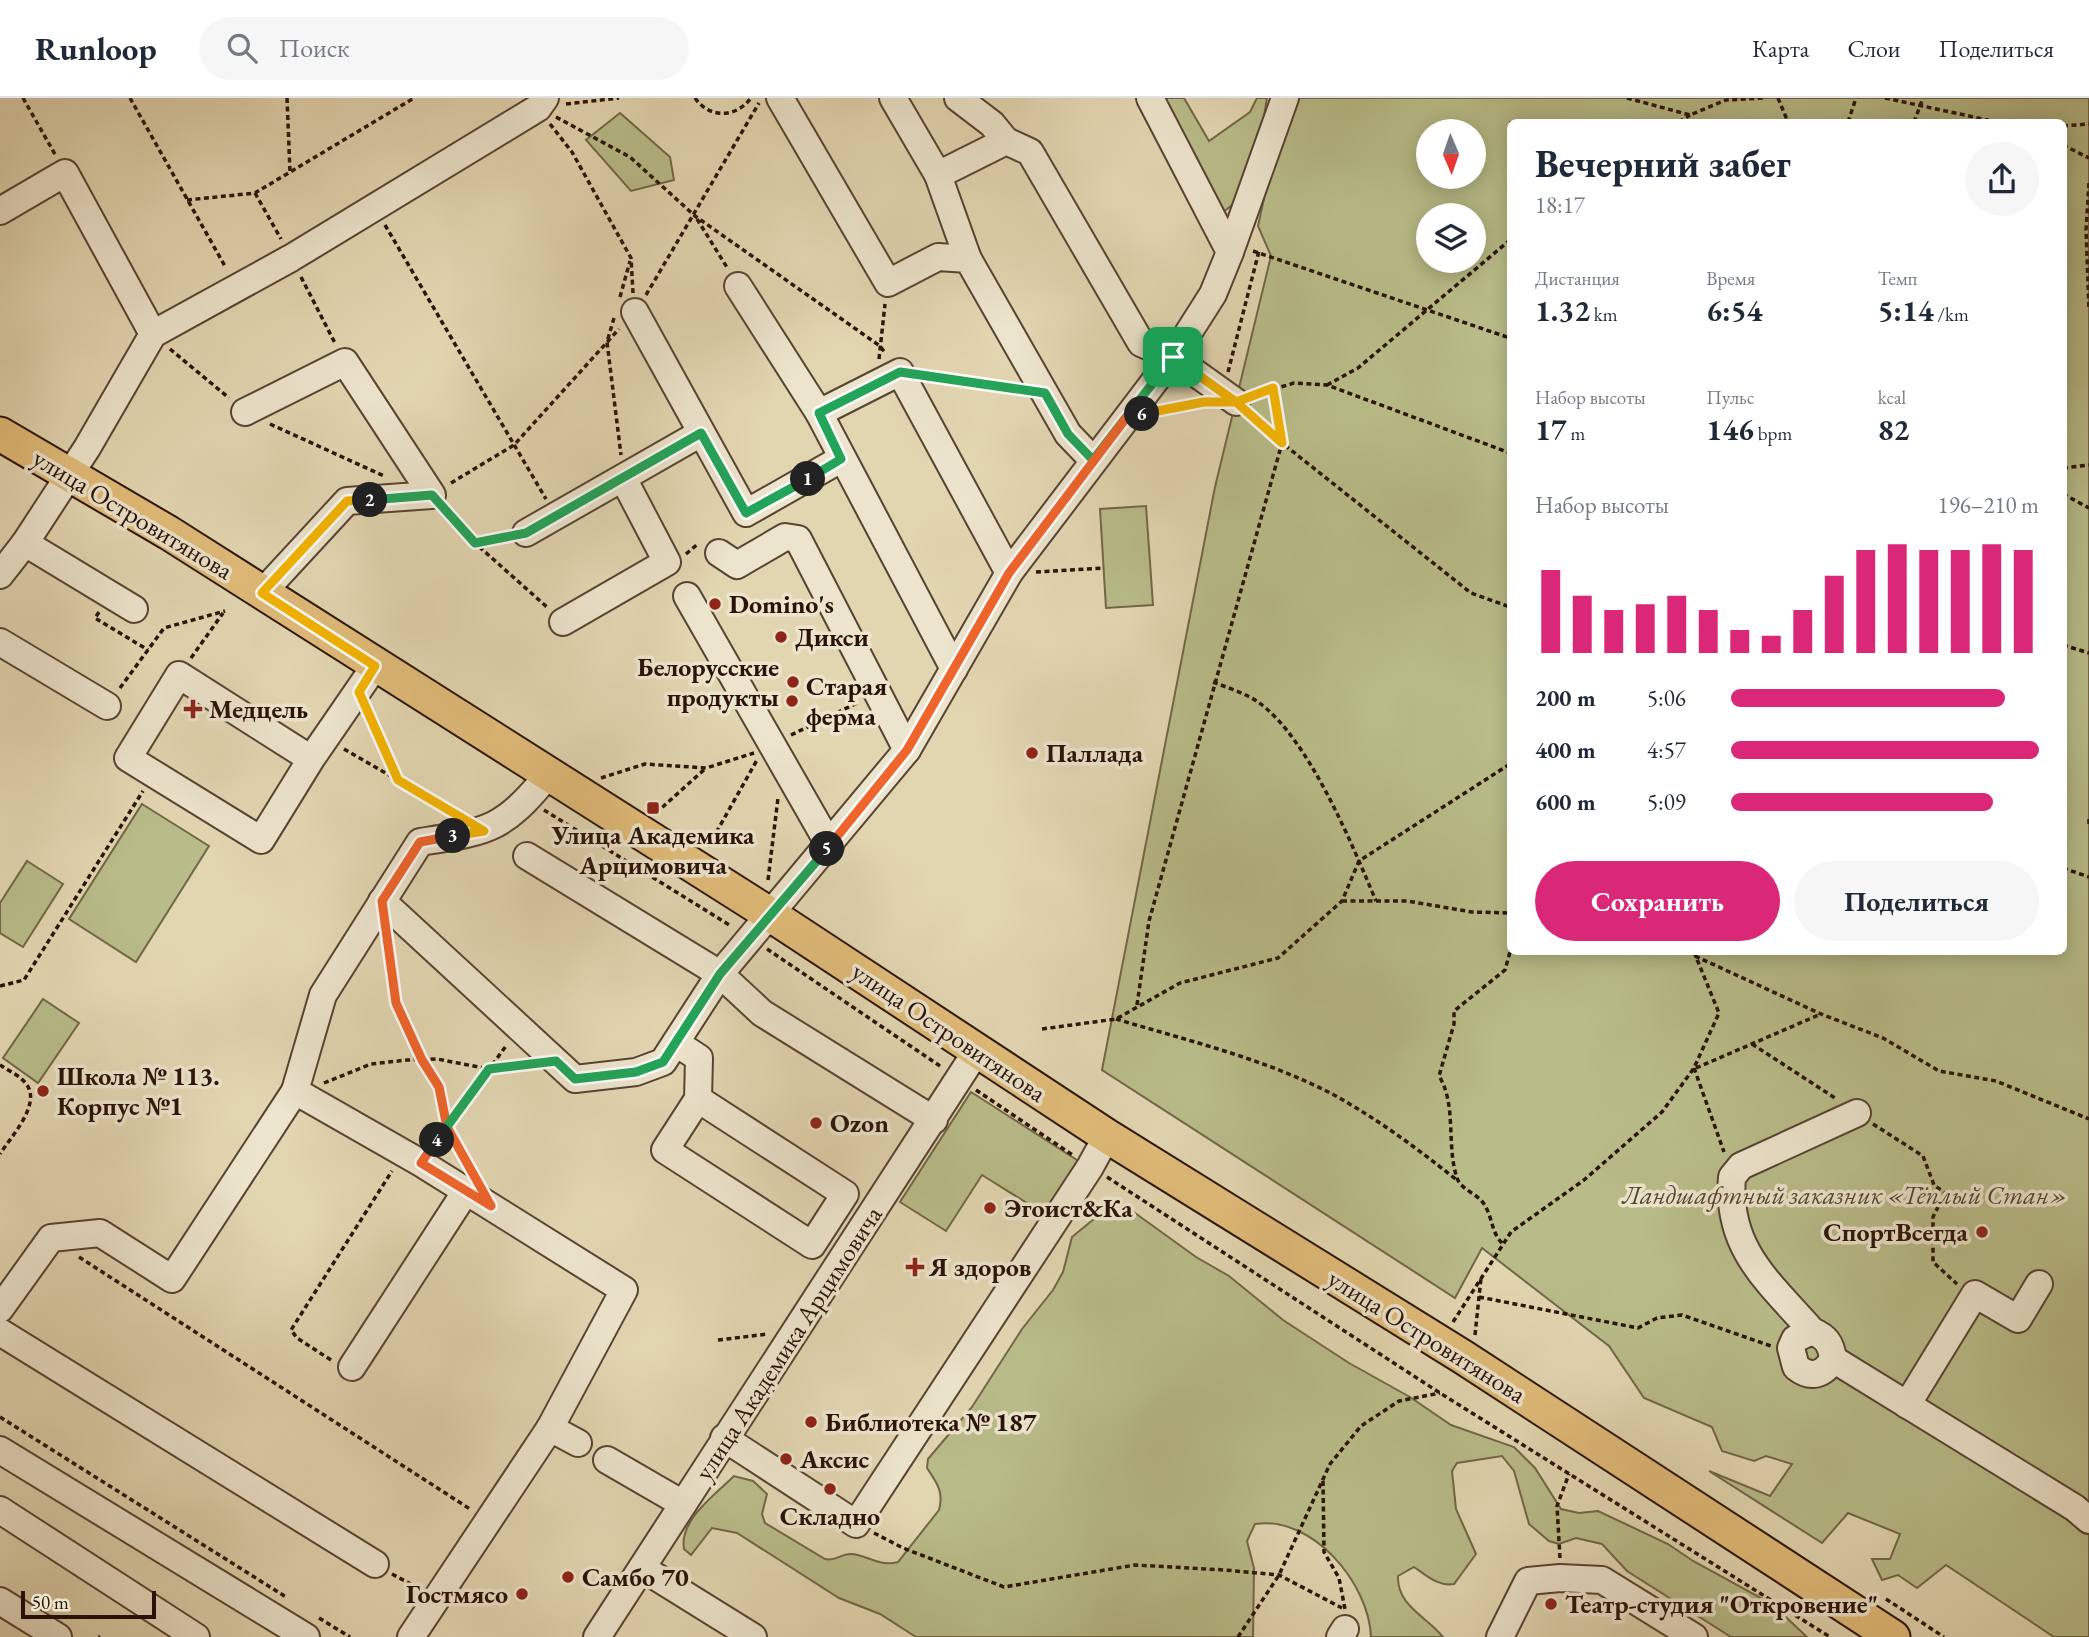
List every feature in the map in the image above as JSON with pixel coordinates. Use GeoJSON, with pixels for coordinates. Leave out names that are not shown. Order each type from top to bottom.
{"type":"FeatureCollection","features":[{"type":"Feature","properties":{"kind":"main road","name":"улица Островитянова"},"geometry":{"type":"LineString","coordinates":[[0,434],[71,474],[262,593],[367,679],[538,788],[763,913],[978,1049],[1107,1136],[1462,1357],[1893,1637]]}},
{"type":"Feature","properties":{"kind":"street"},"geometry":{"type":"LineString","coordinates":[[780,98],[888,283],[938,257],[968,259]]}},
{"type":"Feature","properties":{"kind":"street"},"geometry":{"type":"LineString","coordinates":[[893,98],[938,175],[968,259],[1068,434],[1093,460]]}},
{"type":"Feature","properties":{"kind":"street"},"geometry":{"type":"LineString","coordinates":[[958,98],[992,124],[1006,141],[1030,152],[1141,343],[1173,357],[1229,398]]}},
{"type":"Feature","properties":{"kind":"street"},"geometry":{"type":"LineString","coordinates":[[1150,98],[1230,252]]}},
{"type":"Feature","properties":{"kind":"street"},"geometry":{"type":"LineString","coordinates":[[382,901],[575,1079],[636,1072],[663,1062],[763,913],[830,846],[907,750],[1009,573],[1173,357],[1213,294],[1285,98]]}},
{"type":"Feature","properties":{"kind":"street"},"geometry":{"type":"LineString","coordinates":[[0,575],[71,474],[153,334],[236,285],[291,258],[542,103]]}},
{"type":"Feature","properties":{"kind":"street"},"geometry":{"type":"LineString","coordinates":[[938,175],[1006,141]]}},
{"type":"Feature","properties":{"kind":"street"},"geometry":{"type":"LineString","coordinates":[[0,211],[65,173],[153,334]]}},
{"type":"Feature","properties":{"kind":"street"},"geometry":{"type":"LineString","coordinates":[[738,286],[819,413],[954,669]]}},
{"type":"Feature","properties":{"kind":"street"},"geometry":{"type":"LineString","coordinates":[[635,312],[746,513],[841,459]]}},
{"type":"Feature","properties":{"kind":"street"},"geometry":{"type":"LineString","coordinates":[[245,412],[345,362],[432,495],[347,501],[262,593]]}},
{"type":"Feature","properties":{"kind":"street"},"geometry":{"type":"LineString","coordinates":[[819,413],[888,377],[1009,573]]}},
{"type":"Feature","properties":{"kind":"street"},"geometry":{"type":"LineString","coordinates":[[526,533],[701,433]]}},
{"type":"Feature","properties":{"kind":"street"},"geometry":{"type":"LineString","coordinates":[[563,622],[667,562],[623,478]]}},
{"type":"Feature","properties":{"kind":"street"},"geometry":{"type":"LineString","coordinates":[[719,553],[737,565],[785,537],[798,539],[907,750]]}},
{"type":"Feature","properties":{"kind":"street"},"geometry":{"type":"LineString","coordinates":[[25,543],[134,609]]}},
{"type":"Feature","properties":{"kind":"street"},"geometry":{"type":"LineString","coordinates":[[687,596],[830,846]]}},
{"type":"Feature","properties":{"kind":"street"},"geometry":{"type":"LineString","coordinates":[[0,642],[107,706]]}},
{"type":"Feature","properties":{"kind":"street"},"geometry":{"type":"LineString","coordinates":[[311,759],[179,675],[128,758],[261,841],[311,759],[367,679]]}},
{"type":"Feature","properties":{"kind":"street"},"geometry":{"type":"LineString","coordinates":[[0,1309],[51,1238],[100,1233],[172,1279],[295,1091],[323,995],[420,842],[484,831],[520,808],[538,788]]}},
{"type":"Feature","properties":{"kind":"street"},"geometry":{"type":"LineString","coordinates":[[527,856],[720,974],[762,1013],[934,1120]]}},
{"type":"Feature","properties":{"kind":"street"},"geometry":{"type":"LineString","coordinates":[[676,1043],[699,1058],[698,1099],[665,1150],[812,1245],[845,1194],[698,1099]]}},
{"type":"Feature","properties":{"kind":"street","name":"улица Академика Арцимовича"},"geometry":{"type":"LineString","coordinates":[[597,1637],[978,1049]]}},
{"type":"Feature","properties":{"kind":"street"},"geometry":{"type":"LineString","coordinates":[[295,1091],[410,1167],[470,1183],[624,1290],[550,1427],[411,1637]]}},
{"type":"Feature","properties":{"kind":"street"},"geometry":{"type":"LineString","coordinates":[[1812,1331],[1796,1339],[1791,1353],[1796,1367],[1804,1374],[1817,1375],[1827,1369],[1833,1359],[1832,1347],[1825,1336],[1812,1331],[1747,1256],[1737,1231],[1732,1177],[1741,1166],[1857,1113]]}},
{"type":"Feature","properties":{"kind":"street"},"geometry":{"type":"LineString","coordinates":[[724,1438],[856,1524],[1090,1167],[1107,1136]]}},
{"type":"Feature","properties":{"kind":"street"},"geometry":{"type":"LineString","coordinates":[[352,1367],[470,1183]]}},
{"type":"Feature","properties":{"kind":"street"},"geometry":{"type":"LineString","coordinates":[[1906,1405],[1975,1294],[2018,1319],[2039,1284]]}},
{"type":"Feature","properties":{"kind":"street"},"geometry":{"type":"LineString","coordinates":[[0,1332],[375,1564]]}},
{"type":"Feature","properties":{"kind":"street"},"geometry":{"type":"LineString","coordinates":[[1833,1359],[2075,1508],[2089,1520]]}},
{"type":"Feature","properties":{"kind":"street"},"geometry":{"type":"LineString","coordinates":[[550,1427],[578,1443]]}},
{"type":"Feature","properties":{"kind":"street"},"geometry":{"type":"LineString","coordinates":[[0,1450],[302,1630]]}},
{"type":"Feature","properties":{"kind":"street"},"geometry":{"type":"LineString","coordinates":[[607,1460],[683,1504]]}},
{"type":"Feature","properties":{"kind":"street"},"geometry":{"type":"LineString","coordinates":[[0,1510],[195,1637]]}},
{"type":"Feature","properties":{"kind":"street"},"geometry":{"type":"LineString","coordinates":[[642,1568],[753,1637]]}},
{"type":"Feature","properties":{"kind":"street"},"geometry":{"type":"LineString","coordinates":[[1500,1637],[1528,1581],[1560,1578],[1602,1580],[1694,1637]]}},
{"type":"Feature","properties":{"kind":"street"},"geometry":{"type":"LineString","coordinates":[[0,1601],[58,1637]]}},
{"type":"Feature","properties":{"kind":"path"},"geometry":{"type":"LineString","coordinates":[[23,98],[65,173]]}},
{"type":"Feature","properties":{"kind":"path"},"geometry":{"type":"LineString","coordinates":[[130,98],[236,285]]}},
{"type":"Feature","properties":{"kind":"path"},"geometry":{"type":"LineString","coordinates":[[287,98],[290,172]]}},
{"type":"Feature","properties":{"kind":"path"},"geometry":{"type":"LineString","coordinates":[[187,200],[255,193],[414,98]]}},
{"type":"Feature","properties":{"kind":"path"},"geometry":{"type":"LineString","coordinates":[[695,98],[709,111],[723,114],[739,110],[751,98]]}},
{"type":"Feature","properties":{"kind":"path"},"geometry":{"type":"LineString","coordinates":[[563,622],[475,543],[432,495],[514,444],[635,312],[695,216],[762,98]]}},
{"type":"Feature","properties":{"kind":"path"},"geometry":{"type":"LineString","coordinates":[[1627,98],[1690,116]]}},
{"type":"Feature","properties":{"kind":"path"},"geometry":{"type":"LineString","coordinates":[[1684,119],[1726,100],[1765,98]]}},
{"type":"Feature","properties":{"kind":"path"},"geometry":{"type":"LineString","coordinates":[[1778,98],[1787,119]]}},
{"type":"Feature","properties":{"kind":"path"},"geometry":{"type":"LineString","coordinates":[[1849,119],[1856,98]]}},
{"type":"Feature","properties":{"kind":"path"},"geometry":{"type":"LineString","coordinates":[[1885,98],[1982,119]]}},
{"type":"Feature","properties":{"kind":"path"},"geometry":{"type":"LineString","coordinates":[[1915,119],[1923,98]]}},
{"type":"Feature","properties":{"kind":"path"},"geometry":{"type":"LineString","coordinates":[[542,103],[630,157],[695,216],[880,346],[888,377]]}},
{"type":"Feature","properties":{"kind":"path"},"geometry":{"type":"LineString","coordinates":[[542,103],[631,258],[635,312]]}},
{"type":"Feature","properties":{"kind":"path"},"geometry":{"type":"LineString","coordinates":[[2067,126],[2089,124]]}},
{"type":"Feature","properties":{"kind":"path"},"geometry":{"type":"LineString","coordinates":[[2067,147],[2089,158]]}},
{"type":"Feature","properties":{"kind":"path"},"geometry":{"type":"LineString","coordinates":[[2089,183],[2086,230],[2089,310]]}},
{"type":"Feature","properties":{"kind":"path"},"geometry":{"type":"LineString","coordinates":[[374,207],[556,516]]}},
{"type":"Feature","properties":{"kind":"path"},"geometry":{"type":"LineString","coordinates":[[695,216],[738,286]]}},
{"type":"Feature","properties":{"kind":"path"},"geometry":{"type":"LineString","coordinates":[[1327,385],[1358,368],[1429,312],[1507,243]]}},
{"type":"Feature","properties":{"kind":"path"},"geometry":{"type":"LineString","coordinates":[[1229,398],[1259,251]]}},
{"type":"Feature","properties":{"kind":"path"},"geometry":{"type":"LineString","coordinates":[[1271,256],[1507,337]]}},
{"type":"Feature","properties":{"kind":"path"},"geometry":{"type":"LineString","coordinates":[[888,283],[880,346],[888,377]]}},
{"type":"Feature","properties":{"kind":"path"},"geometry":{"type":"LineString","coordinates":[[153,334],[245,412],[395,480]]}},
{"type":"Feature","properties":{"kind":"path"},"geometry":{"type":"LineString","coordinates":[[607,342],[623,478]]}},
{"type":"Feature","properties":{"kind":"path"},"geometry":{"type":"LineString","coordinates":[[888,377],[1045,393]]}},
{"type":"Feature","properties":{"kind":"path"},"geometry":{"type":"LineString","coordinates":[[1126,418],[1204,402],[1222,402],[1294,383],[1327,385],[1507,452]]}},
{"type":"Feature","properties":{"kind":"path"},"geometry":{"type":"LineString","coordinates":[[1137,1005],[1149,920],[1213,682],[1282,443],[1273,388]]}},
{"type":"Feature","properties":{"kind":"path"},"geometry":{"type":"LineString","coordinates":[[1229,398],[1471,593],[1507,606]]}},
{"type":"Feature","properties":{"kind":"path"},"geometry":{"type":"LineString","coordinates":[[2067,468],[2089,465]]}},
{"type":"Feature","properties":{"kind":"path"},"geometry":{"type":"LineString","coordinates":[[2067,496],[2089,508]]}},
{"type":"Feature","properties":{"kind":"path"},"geometry":{"type":"LineString","coordinates":[[475,543],[526,533]]}},
{"type":"Feature","properties":{"kind":"path"},"geometry":{"type":"LineString","coordinates":[[1009,573],[1104,568]]}},
{"type":"Feature","properties":{"kind":"path"},"geometry":{"type":"LineString","coordinates":[[107,706],[164,628],[225,611],[201,643]]}},
{"type":"Feature","properties":{"kind":"path"},"geometry":{"type":"LineString","coordinates":[[2067,646],[2089,653]]}},
{"type":"Feature","properties":{"kind":"path"},"geometry":{"type":"LineString","coordinates":[[367,679],[398,780]]}},
{"type":"Feature","properties":{"kind":"path"},"geometry":{"type":"LineString","coordinates":[[1213,682],[1257,701],[1284,726],[1310,765],[1359,861],[1376,901]]}},
{"type":"Feature","properties":{"kind":"path"},"geometry":{"type":"LineString","coordinates":[[343,748],[484,831]]}},
{"type":"Feature","properties":{"kind":"path"},"geometry":{"type":"LineString","coordinates":[[600,778],[645,764],[706,768],[762,751]]}},
{"type":"Feature","properties":{"kind":"path"},"geometry":{"type":"LineString","coordinates":[[1116,1019],[1180,983],[1278,958],[1342,901],[1359,861],[1507,766]]}},
{"type":"Feature","properties":{"kind":"path"},"geometry":{"type":"LineString","coordinates":[[654,814],[706,768]]}},
{"type":"Feature","properties":{"kind":"path"},"geometry":{"type":"LineString","coordinates":[[0,986],[24,980],[154,775]]}},
{"type":"Feature","properties":{"kind":"path"},"geometry":{"type":"LineString","coordinates":[[763,913],[778,792],[792,781]]}},
{"type":"Feature","properties":{"kind":"path"},"geometry":{"type":"LineString","coordinates":[[538,788],[763,913],[959,1079],[1090,1167],[1440,1392],[1830,1637]]}},
{"type":"Feature","properties":{"kind":"path"},"geometry":{"type":"LineString","coordinates":[[2089,819],[2089,827]]}},
{"type":"Feature","properties":{"kind":"path"},"geometry":{"type":"LineString","coordinates":[[2067,869],[2089,877]]}},
{"type":"Feature","properties":{"kind":"path"},"geometry":{"type":"LineString","coordinates":[[382,901],[396,1003],[422,1060],[439,1087],[447,1127],[470,1183]]}},
{"type":"Feature","properties":{"kind":"path"},"geometry":{"type":"LineString","coordinates":[[1342,901],[1408,901],[1472,912],[1507,913]]}},
{"type":"Feature","properties":{"kind":"path"},"geometry":{"type":"LineString","coordinates":[[1458,1181],[1451,1147],[1447,1088],[1439,1076],[1452,1035],[1454,1011],[1505,970],[1509,955]]}},
{"type":"Feature","properties":{"kind":"path"},"geometry":{"type":"LineString","coordinates":[[1452,1322],[1511,1233],[1584,1180],[1662,1112],[1694,1069],[1719,1013],[1694,955]]}},
{"type":"Feature","properties":{"kind":"path"},"geometry":{"type":"LineString","coordinates":[[1696,955],[1821,1014],[1883,1038],[1939,1071],[1996,1081],[2089,1119]]}},
{"type":"Feature","properties":{"kind":"path"},"geometry":{"type":"LineString","coordinates":[[1694,1069],[1821,1014]]}},
{"type":"Feature","properties":{"kind":"path"},"geometry":{"type":"LineString","coordinates":[[1042,1029],[1116,1019],[1243,1057],[1333,1095],[1405,1138],[1484,1203],[1494,1235],[1502,1243]]}},
{"type":"Feature","properties":{"kind":"path"},"geometry":{"type":"LineString","coordinates":[[352,1367],[340,1366],[297,1338],[291,1330],[389,1173],[410,1167],[447,1127],[520,1027]]}},
{"type":"Feature","properties":{"kind":"path"},"geometry":{"type":"LineString","coordinates":[[295,1091],[371,1064],[437,1059],[489,1069],[556,1061]]}},
{"type":"Feature","properties":{"kind":"path"},"geometry":{"type":"LineString","coordinates":[[0,1065],[28,1086],[31,1097],[29,1109],[0,1154]]}},
{"type":"Feature","properties":{"kind":"path"},"geometry":{"type":"LineString","coordinates":[[1694,1069],[1732,1177]]}},
{"type":"Feature","properties":{"kind":"path"},"geometry":{"type":"LineString","coordinates":[[1923,1156],[1934,1185],[1945,1193],[1933,1217],[1933,1262],[1949,1280],[1975,1294]]}},
{"type":"Feature","properties":{"kind":"path"},"geometry":{"type":"LineString","coordinates":[[51,1238],[489,1521]]}},
{"type":"Feature","properties":{"kind":"path"},"geometry":{"type":"LineString","coordinates":[[1475,1335],[1482,1274]]}},
{"type":"Feature","properties":{"kind":"path"},"geometry":{"type":"LineString","coordinates":[[1479,1297],[1638,1328],[1657,1318],[1682,1315],[1791,1353]]}},
{"type":"Feature","properties":{"kind":"path"},"geometry":{"type":"LineString","coordinates":[[718,1340],[797,1329]]}},
{"type":"Feature","properties":{"kind":"path"},"geometry":{"type":"LineString","coordinates":[[1238,1637],[1279,1575],[1330,1464],[1361,1426],[1399,1401],[1440,1392]]}},
{"type":"Feature","properties":{"kind":"path"},"geometry":{"type":"LineString","coordinates":[[0,1417],[292,1600]]}},
{"type":"Feature","properties":{"kind":"path"},"geometry":{"type":"LineString","coordinates":[[1560,1578],[1557,1506],[1569,1474]]}},
{"type":"Feature","properties":{"kind":"path"},"geometry":{"type":"LineString","coordinates":[[1323,1479],[1324,1552],[1339,1578],[1343,1625]]}},
{"type":"Feature","properties":{"kind":"path"},"geometry":{"type":"LineString","coordinates":[[856,1524],[903,1548],[1004,1587],[1135,1565],[1279,1575],[1343,1625]]}},
{"type":"Feature","properties":{"kind":"path"},"geometry":{"type":"LineString","coordinates":[[375,1564],[437,1598]]}},
{"type":"Feature","properties":{"kind":"path"},"geometry":{"type":"LineString","coordinates":[[302,1630],[350,1637]]}},
{"type":"Feature","properties":{"kind":"green space"},"geometry":{"type":"Polygon","coordinates":[[[1160,98],[1184,98],[1209,141],[1250,112],[1257,98],[1267,98],[1252,188],[1219,216],[1160,98]]]}},
{"type":"Feature","properties":{"kind":"green space","name":"Ландшафтный заказник «Тёплый Стан»"},"geometry":{"type":"Polygon","coordinates":[[[1286,98],[2089,98],[2089,1637],[2054,1637],[1946,1565],[1917,1588],[1898,1575],[1882,1580],[1872,1559],[1890,1559],[1900,1534],[1848,1513],[1822,1543],[1709,1471],[1770,1496],[1792,1464],[1766,1456],[1754,1461],[1722,1451],[1712,1427],[1644,1398],[1609,1346],[1482,1248],[1455,1298],[1102,1070],[1215,487],[1271,256],[1258,226],[1286,98]]]}},
{"type":"Feature","properties":{"kind":"green space"},"geometry":{"type":"Polygon","coordinates":[[[620,113],[670,157],[674,180],[631,191],[586,140],[620,113]]]}},
{"type":"Feature","properties":{"kind":"green space"},"geometry":{"type":"Polygon","coordinates":[[[1146,506],[1153,605],[1106,608],[1100,509],[1146,506]]]}},
{"type":"Feature","properties":{"kind":"green space"},"geometry":{"type":"Polygon","coordinates":[[[142,804],[209,846],[136,962],[69,919],[142,804]]]}},
{"type":"Feature","properties":{"kind":"green space"},"geometry":{"type":"Polygon","coordinates":[[[27,861],[63,884],[23,947],[0,933],[0,903],[27,861]]]}},
{"type":"Feature","properties":{"kind":"green space"},"geometry":{"type":"Polygon","coordinates":[[[43,999],[79,1023],[38,1083],[3,1058],[43,999]]]}},
{"type":"Feature","properties":{"kind":"green space"},"geometry":{"type":"Polygon","coordinates":[[[971,1092],[1080,1162],[1046,1215],[982,1175],[946,1231],[900,1202],[971,1092]]]}},
{"type":"Feature","properties":{"kind":"green space"},"geometry":{"type":"Polygon","coordinates":[[[1117,1200],[1196,1257],[1229,1276],[1283,1320],[1349,1363],[1410,1397],[1451,1425],[1514,1447],[1535,1468],[1561,1509],[1579,1513],[1598,1511],[1668,1544],[1693,1561],[1772,1604],[1807,1637],[1731,1637],[1627,1571],[1602,1544],[1576,1538],[1559,1544],[1549,1541],[1529,1524],[1514,1471],[1502,1456],[1457,1463],[1452,1471],[1456,1509],[1476,1554],[1454,1584],[1437,1582],[1414,1567],[1398,1576],[1402,1595],[1407,1603],[1443,1637],[1371,1637],[1368,1616],[1360,1595],[1334,1557],[1297,1530],[1276,1524],[1255,1524],[1247,1541],[1254,1568],[1253,1637],[916,1637],[880,1614],[839,1598],[737,1533],[712,1528],[691,1555],[684,1549],[684,1538],[693,1518],[734,1476],[753,1481],[767,1494],[762,1514],[765,1523],[825,1559],[852,1554],[880,1562],[898,1562],[939,1510],[940,1493],[927,1468],[928,1459],[972,1407],[1022,1329],[1053,1290],[1063,1272],[1072,1237],[1117,1200]]]}},
{"type":"Feature","properties":{"kind":"place","name":"Domino's"},"geometry":{"type":"Point","coordinates":[715,604]}},
{"type":"Feature","properties":{"kind":"place","name":"Дикси"},"geometry":{"type":"Point","coordinates":[781,637]}},
{"type":"Feature","properties":{"kind":"place","name":"Белорусские продукты"},"geometry":{"type":"Point","coordinates":[793,682]}},
{"type":"Feature","properties":{"kind":"place","name":"Старая ферма"},"geometry":{"type":"Point","coordinates":[792,701]}},
{"type":"Feature","properties":{"kind":"place","name":"Медцель"},"geometry":{"type":"Point","coordinates":[193,709]}},
{"type":"Feature","properties":{"kind":"place","name":"Паллада"},"geometry":{"type":"Point","coordinates":[1032,753]}},
{"type":"Feature","properties":{"kind":"place","name":"Улица Академика Арцимовича"},"geometry":{"type":"Point","coordinates":[653,808]}},
{"type":"Feature","properties":{"kind":"place","name":"Школа № 113. Корпус №1"},"geometry":{"type":"Point","coordinates":[43,1091]}},
{"type":"Feature","properties":{"kind":"place","name":"Ozon"},"geometry":{"type":"Point","coordinates":[816,1123]}},
{"type":"Feature","properties":{"kind":"place","name":"Эгоист&Ка"},"geometry":{"type":"Point","coordinates":[990,1208]}},
{"type":"Feature","properties":{"kind":"place","name":"СпортВсегда"},"geometry":{"type":"Point","coordinates":[1982,1232]}},
{"type":"Feature","properties":{"kind":"place","name":"Я здоров"},"geometry":{"type":"Point","coordinates":[915,1267]}},
{"type":"Feature","properties":{"kind":"place","name":"Библиотека № 187"},"geometry":{"type":"Point","coordinates":[811,1422]}},
{"type":"Feature","properties":{"kind":"place","name":"Аксис"},"geometry":{"type":"Point","coordinates":[786,1459]}},
{"type":"Feature","properties":{"kind":"place","name":"Складно"},"geometry":{"type":"Point","coordinates":[830,1489]}},
{"type":"Feature","properties":{"kind":"place","name":"Самбо 70"},"geometry":{"type":"Point","coordinates":[568,1577]}},
{"type":"Feature","properties":{"kind":"place","name":"Гостмясо"},"geometry":{"type":"Point","coordinates":[522,1594]}},
{"type":"Feature","properties":{"kind":"place","name":"Театр-студия \"Откровение\""},"geometry":{"type":"Point","coordinates":[1551,1604]}},
{"type":"Feature","properties":{"kind":"route"},"geometry":{"type":"LineString","coordinates":[[1173,357],[1093,460],[1068,434],[1045,393],[900,372],[819,413],[841,459],[746,513],[701,433],[526,533],[475,543],[432,495],[347,501],[262,593],[375,666],[359,692],[398,780],[484,831],[420,842],[382,901],[396,1003],[422,1060],[439,1087],[447,1127],[491,1206],[421,1163],[423,1159],[447,1127],[489,1069],[556,1061],[575,1079],[636,1072],[663,1062],[720,974],[830,846],[907,750],[1009,573],[1126,418],[1204,402],[1236,402],[1282,443],[1273,388],[1236,402],[1173,357]]}}]}
